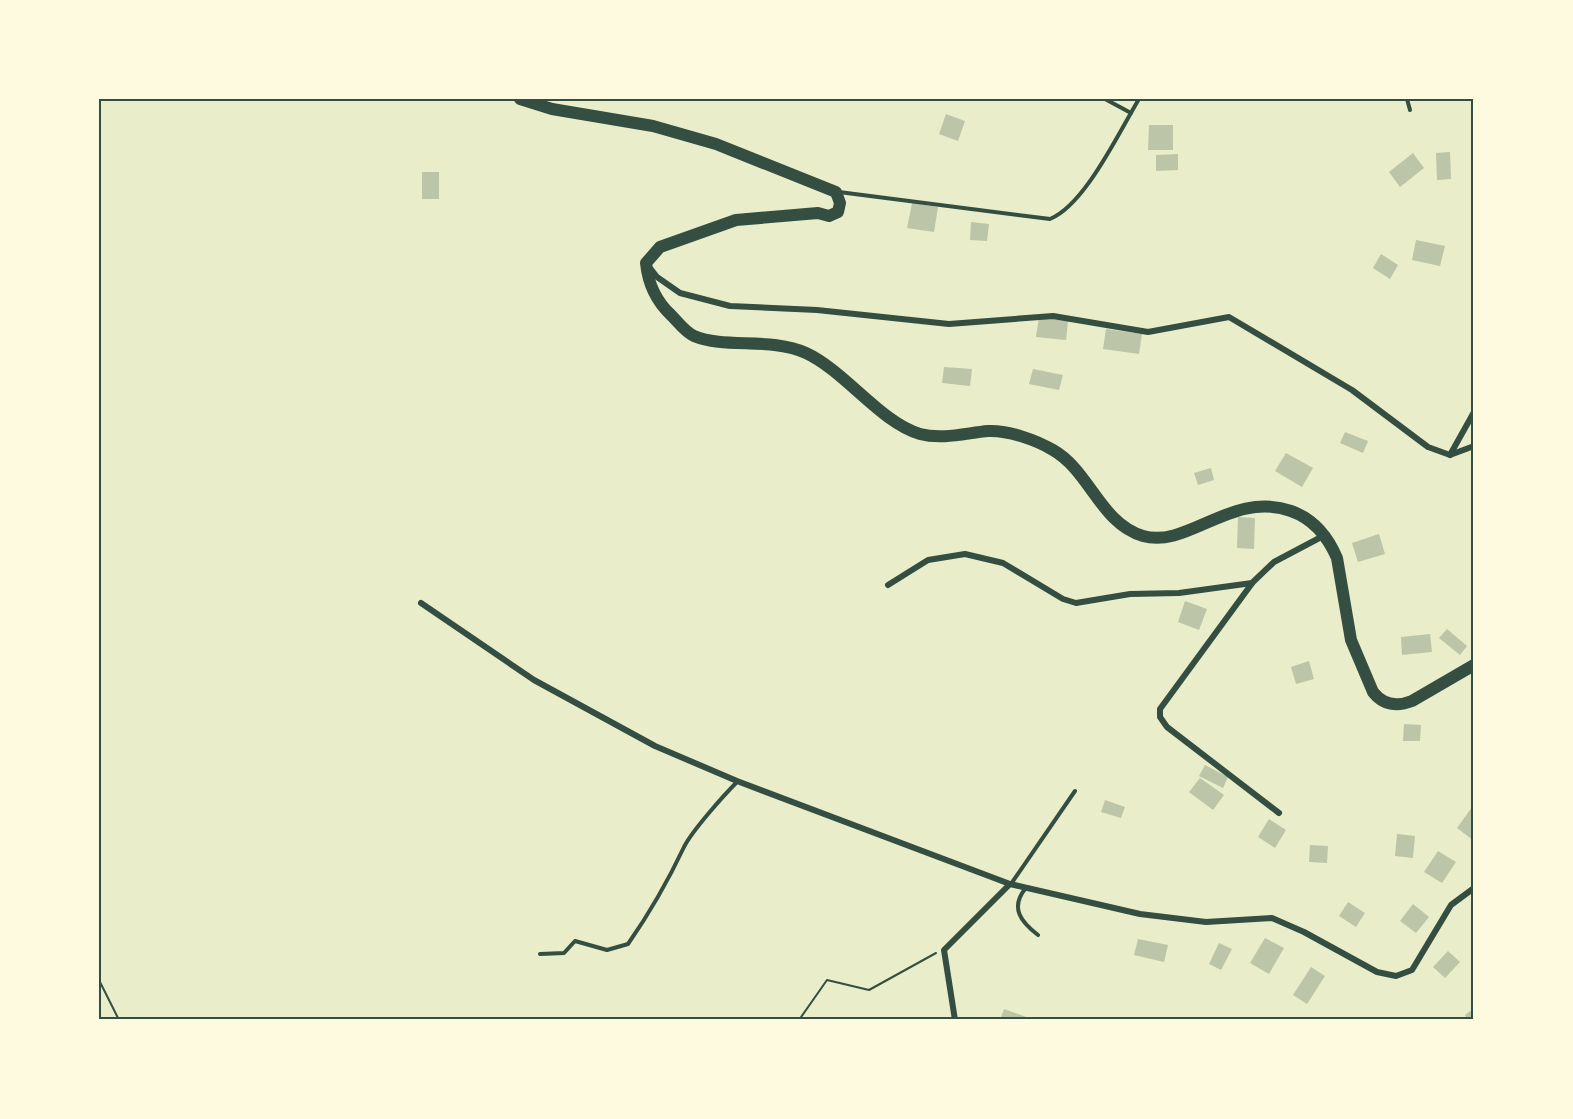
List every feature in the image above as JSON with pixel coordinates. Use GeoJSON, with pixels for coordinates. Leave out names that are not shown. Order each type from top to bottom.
{"type":"FeatureCollection","features":[{"type":"Feature","properties":{"kind":"main road"},"geometry":{"type":"LineString","coordinates":[[520,99],[552,109],[652,126],[705,141],[836,192],[840,203],[838,212],[829,216],[818,213],[736,220],[660,247],[646,263],[651,285],[664,309],[693,335],[788,346],[808,354],[900,424],[918,433],[934,436],[992,431],[1029,439],[1053,450],[1070,462],[1108,512],[1126,529],[1145,537],[1161,537],[1230,511],[1258,505],[1282,508],[1299,514],[1326,535],[1337,558],[1351,640],[1378,699],[1388,704],[1402,705],[1474,665]]}},
{"type":"Feature","properties":{"kind":"street"},"geometry":{"type":"LineString","coordinates":[[646,263],[657,277],[680,293],[730,306],[818,310],[949,324],[1053,316],[1148,332],[1229,317],[1352,390],[1428,447],[1450,455],[1474,446]]}},
{"type":"Feature","properties":{"kind":"street"},"geometry":{"type":"LineString","coordinates":[[1450,455],[1474,412]]}},
{"type":"Feature","properties":{"kind":"street"},"geometry":{"type":"LineString","coordinates":[[1279,813],[1167,727],[1160,717],[1160,709],[1253,582],[1274,562],[1326,535]]}},
{"type":"Feature","properties":{"kind":"street"},"geometry":{"type":"LineString","coordinates":[[888,585],[928,560],[965,554],[1003,563],[1063,599],[1076,603],[1130,594],[1179,593],[1253,582]]}},
{"type":"Feature","properties":{"kind":"street"},"geometry":{"type":"LineString","coordinates":[[421,603],[534,680],[655,746],[737,781],[1025,889],[1140,914],[1206,922],[1272,918],[1304,932],[1377,972],[1396,976],[1412,969],[1451,906],[1474,888]]}},
{"type":"Feature","properties":{"kind":"street"},"geometry":{"type":"LineString","coordinates":[[955,1020],[944,950],[1010,884]]}},
{"type":"Feature","properties":{"kind":"lane"},"geometry":{"type":"LineString","coordinates":[[1105,99],[1131,112]]}},
{"type":"Feature","properties":{"kind":"lane"},"geometry":{"type":"LineString","coordinates":[[836,192],[1050,219],[1061,215],[1081,195],[1139,99]]}},
{"type":"Feature","properties":{"kind":"lane"},"geometry":{"type":"LineString","coordinates":[[1407,99],[1410,110]]}},
{"type":"Feature","properties":{"kind":"lane"},"geometry":{"type":"LineString","coordinates":[[540,954],[564,953],[575,941],[607,950],[628,944],[661,894],[678,864],[684,846],[737,781]]}},
{"type":"Feature","properties":{"kind":"lane"},"geometry":{"type":"LineString","coordinates":[[1010,884],[1075,790]]}},
{"type":"Feature","properties":{"kind":"lane"},"geometry":{"type":"LineString","coordinates":[[1025,889],[1018,898],[1018,912],[1022,921],[1038,935]]}},
{"type":"Feature","properties":{"kind":"path"},"geometry":{"type":"LineString","coordinates":[[799,1020],[827,980],[869,990],[922,959],[944,950]]}},
{"type":"Feature","properties":{"kind":"path"},"geometry":{"type":"LineString","coordinates":[[99,980],[119,1020]]}},
{"type":"Feature","properties":{"kind":"building"},"geometry":{"type":"Polygon","coordinates":[[[946,114],[965,121],[958,141],[939,134],[946,114]]]}},
{"type":"Feature","properties":{"kind":"building"},"geometry":{"type":"Polygon","coordinates":[[[1149,125],[1173,125],[1173,150],[1148,150],[1149,125]]]}},
{"type":"Feature","properties":{"kind":"building"},"geometry":{"type":"Polygon","coordinates":[[[1450,152],[1451,179],[1437,180],[1436,153],[1450,152]]]}},
{"type":"Feature","properties":{"kind":"building"},"geometry":{"type":"Polygon","coordinates":[[[1413,153],[1424,168],[1400,187],[1389,172],[1413,153]]]}},
{"type":"Feature","properties":{"kind":"building"},"geometry":{"type":"Polygon","coordinates":[[[1178,154],[1178,170],[1156,171],[1156,155],[1178,154]]]}},
{"type":"Feature","properties":{"kind":"building"},"geometry":{"type":"Polygon","coordinates":[[[422,172],[439,172],[439,199],[422,199],[422,172]]]}},
{"type":"Feature","properties":{"kind":"building"},"geometry":{"type":"Polygon","coordinates":[[[912,203],[938,207],[934,232],[907,228],[912,203]]]}},
{"type":"Feature","properties":{"kind":"building"},"geometry":{"type":"Polygon","coordinates":[[[971,222],[989,224],[987,241],[970,240],[971,222]]]}},
{"type":"Feature","properties":{"kind":"building"},"geometry":{"type":"Polygon","coordinates":[[[1416,240],[1445,246],[1440,266],[1412,260],[1416,240]]]}},
{"type":"Feature","properties":{"kind":"building"},"geometry":{"type":"Polygon","coordinates":[[[1381,254],[1398,265],[1390,279],[1373,268],[1381,254]]]}},
{"type":"Feature","properties":{"kind":"building"},"geometry":{"type":"Polygon","coordinates":[[[1039,317],[1068,321],[1066,340],[1036,337],[1039,317]]]}},
{"type":"Feature","properties":{"kind":"building"},"geometry":{"type":"Polygon","coordinates":[[[1106,329],[1142,334],[1139,354],[1103,349],[1106,329]]]}},
{"type":"Feature","properties":{"kind":"building"},"geometry":{"type":"Polygon","coordinates":[[[944,367],[972,369],[970,386],[942,383],[944,367]]]}},
{"type":"Feature","properties":{"kind":"building"},"geometry":{"type":"Polygon","coordinates":[[[1033,369],[1063,375],[1059,390],[1029,384],[1033,369]]]}},
{"type":"Feature","properties":{"kind":"building"},"geometry":{"type":"Polygon","coordinates":[[[1345,432],[1368,441],[1363,453],[1340,443],[1345,432]]]}},
{"type":"Feature","properties":{"kind":"building"},"geometry":{"type":"Polygon","coordinates":[[[1286,453],[1313,468],[1302,487],[1275,471],[1286,453]]]}},
{"type":"Feature","properties":{"kind":"building"},"geometry":{"type":"Polygon","coordinates":[[[1211,468],[1214,480],[1198,485],[1194,473],[1211,468]]]}},
{"type":"Feature","properties":{"kind":"building"},"geometry":{"type":"Polygon","coordinates":[[[1238,517],[1255,518],[1254,549],[1237,548],[1238,517]]]}},
{"type":"Feature","properties":{"kind":"building"},"geometry":{"type":"Polygon","coordinates":[[[1379,534],[1385,554],[1358,562],[1352,543],[1379,534]]]}},
{"type":"Feature","properties":{"kind":"building"},"geometry":{"type":"Polygon","coordinates":[[[1185,601],[1207,609],[1199,630],[1178,622],[1185,601]]]}},
{"type":"Feature","properties":{"kind":"building"},"geometry":{"type":"Polygon","coordinates":[[[1447,629],[1467,646],[1460,655],[1439,638],[1447,629]]]}},
{"type":"Feature","properties":{"kind":"building"},"geometry":{"type":"Polygon","coordinates":[[[1430,634],[1432,652],[1402,655],[1401,637],[1430,634]]]}},
{"type":"Feature","properties":{"kind":"building"},"geometry":{"type":"Polygon","coordinates":[[[1309,661],[1314,679],[1296,684],[1291,667],[1309,661]]]}},
{"type":"Feature","properties":{"kind":"building"},"geometry":{"type":"Polygon","coordinates":[[[1404,724],[1421,725],[1420,741],[1403,741],[1404,724]]]}},
{"type":"Feature","properties":{"kind":"building"},"geometry":{"type":"Polygon","coordinates":[[[1205,765],[1228,777],[1223,788],[1199,776],[1205,765]]]}},
{"type":"Feature","properties":{"kind":"building"},"geometry":{"type":"Polygon","coordinates":[[[1200,778],[1224,795],[1213,810],[1189,792],[1200,778]]]}},
{"type":"Feature","properties":{"kind":"building"},"geometry":{"type":"Polygon","coordinates":[[[1105,800],[1125,807],[1121,818],[1101,812],[1105,800]]]}},
{"type":"Feature","properties":{"kind":"building"},"geometry":{"type":"Polygon","coordinates":[[[1472,807],[1474,808],[1474,841],[1457,828],[1472,807]]]}},
{"type":"Feature","properties":{"kind":"building"},"geometry":{"type":"Polygon","coordinates":[[[1269,819],[1286,830],[1275,848],[1258,837],[1269,819]]]}},
{"type":"Feature","properties":{"kind":"building"},"geometry":{"type":"Polygon","coordinates":[[[1397,834],[1415,836],[1413,858],[1395,856],[1397,834]]]}},
{"type":"Feature","properties":{"kind":"building"},"geometry":{"type":"Polygon","coordinates":[[[1310,845],[1328,846],[1327,863],[1309,862],[1310,845]]]}},
{"type":"Feature","properties":{"kind":"building"},"geometry":{"type":"Polygon","coordinates":[[[1438,851],[1456,862],[1442,883],[1424,872],[1438,851]]]}},
{"type":"Feature","properties":{"kind":"building"},"geometry":{"type":"Polygon","coordinates":[[[1348,902],[1365,913],[1356,927],[1339,916],[1348,902]]]}},
{"type":"Feature","properties":{"kind":"building"},"geometry":{"type":"Polygon","coordinates":[[[1413,904],[1429,917],[1416,933],[1400,921],[1413,904]]]}},
{"type":"Feature","properties":{"kind":"building"},"geometry":{"type":"Polygon","coordinates":[[[1265,938],[1284,948],[1269,974],[1250,963],[1265,938]]]}},
{"type":"Feature","properties":{"kind":"building"},"geometry":{"type":"Polygon","coordinates":[[[1138,939],[1168,945],[1164,962],[1134,955],[1138,939]]]}},
{"type":"Feature","properties":{"kind":"building"},"geometry":{"type":"Polygon","coordinates":[[[1219,943],[1232,949],[1221,970],[1209,964],[1219,943]]]}},
{"type":"Feature","properties":{"kind":"building"},"geometry":{"type":"Polygon","coordinates":[[[1448,951],[1460,962],[1445,978],[1433,967],[1448,951]]]}},
{"type":"Feature","properties":{"kind":"building"},"geometry":{"type":"Polygon","coordinates":[[[1311,967],[1325,976],[1307,1004],[1293,995],[1311,967]]]}},
{"type":"Feature","properties":{"kind":"building"},"geometry":{"type":"Polygon","coordinates":[[[1474,1008],[1474,1020],[1468,1020],[1465,1015],[1474,1008]]]}},
{"type":"Feature","properties":{"kind":"building"},"geometry":{"type":"Polygon","coordinates":[[[1004,1009],[1029,1018],[1028,1020],[1000,1020],[1004,1009]]]}}]}
